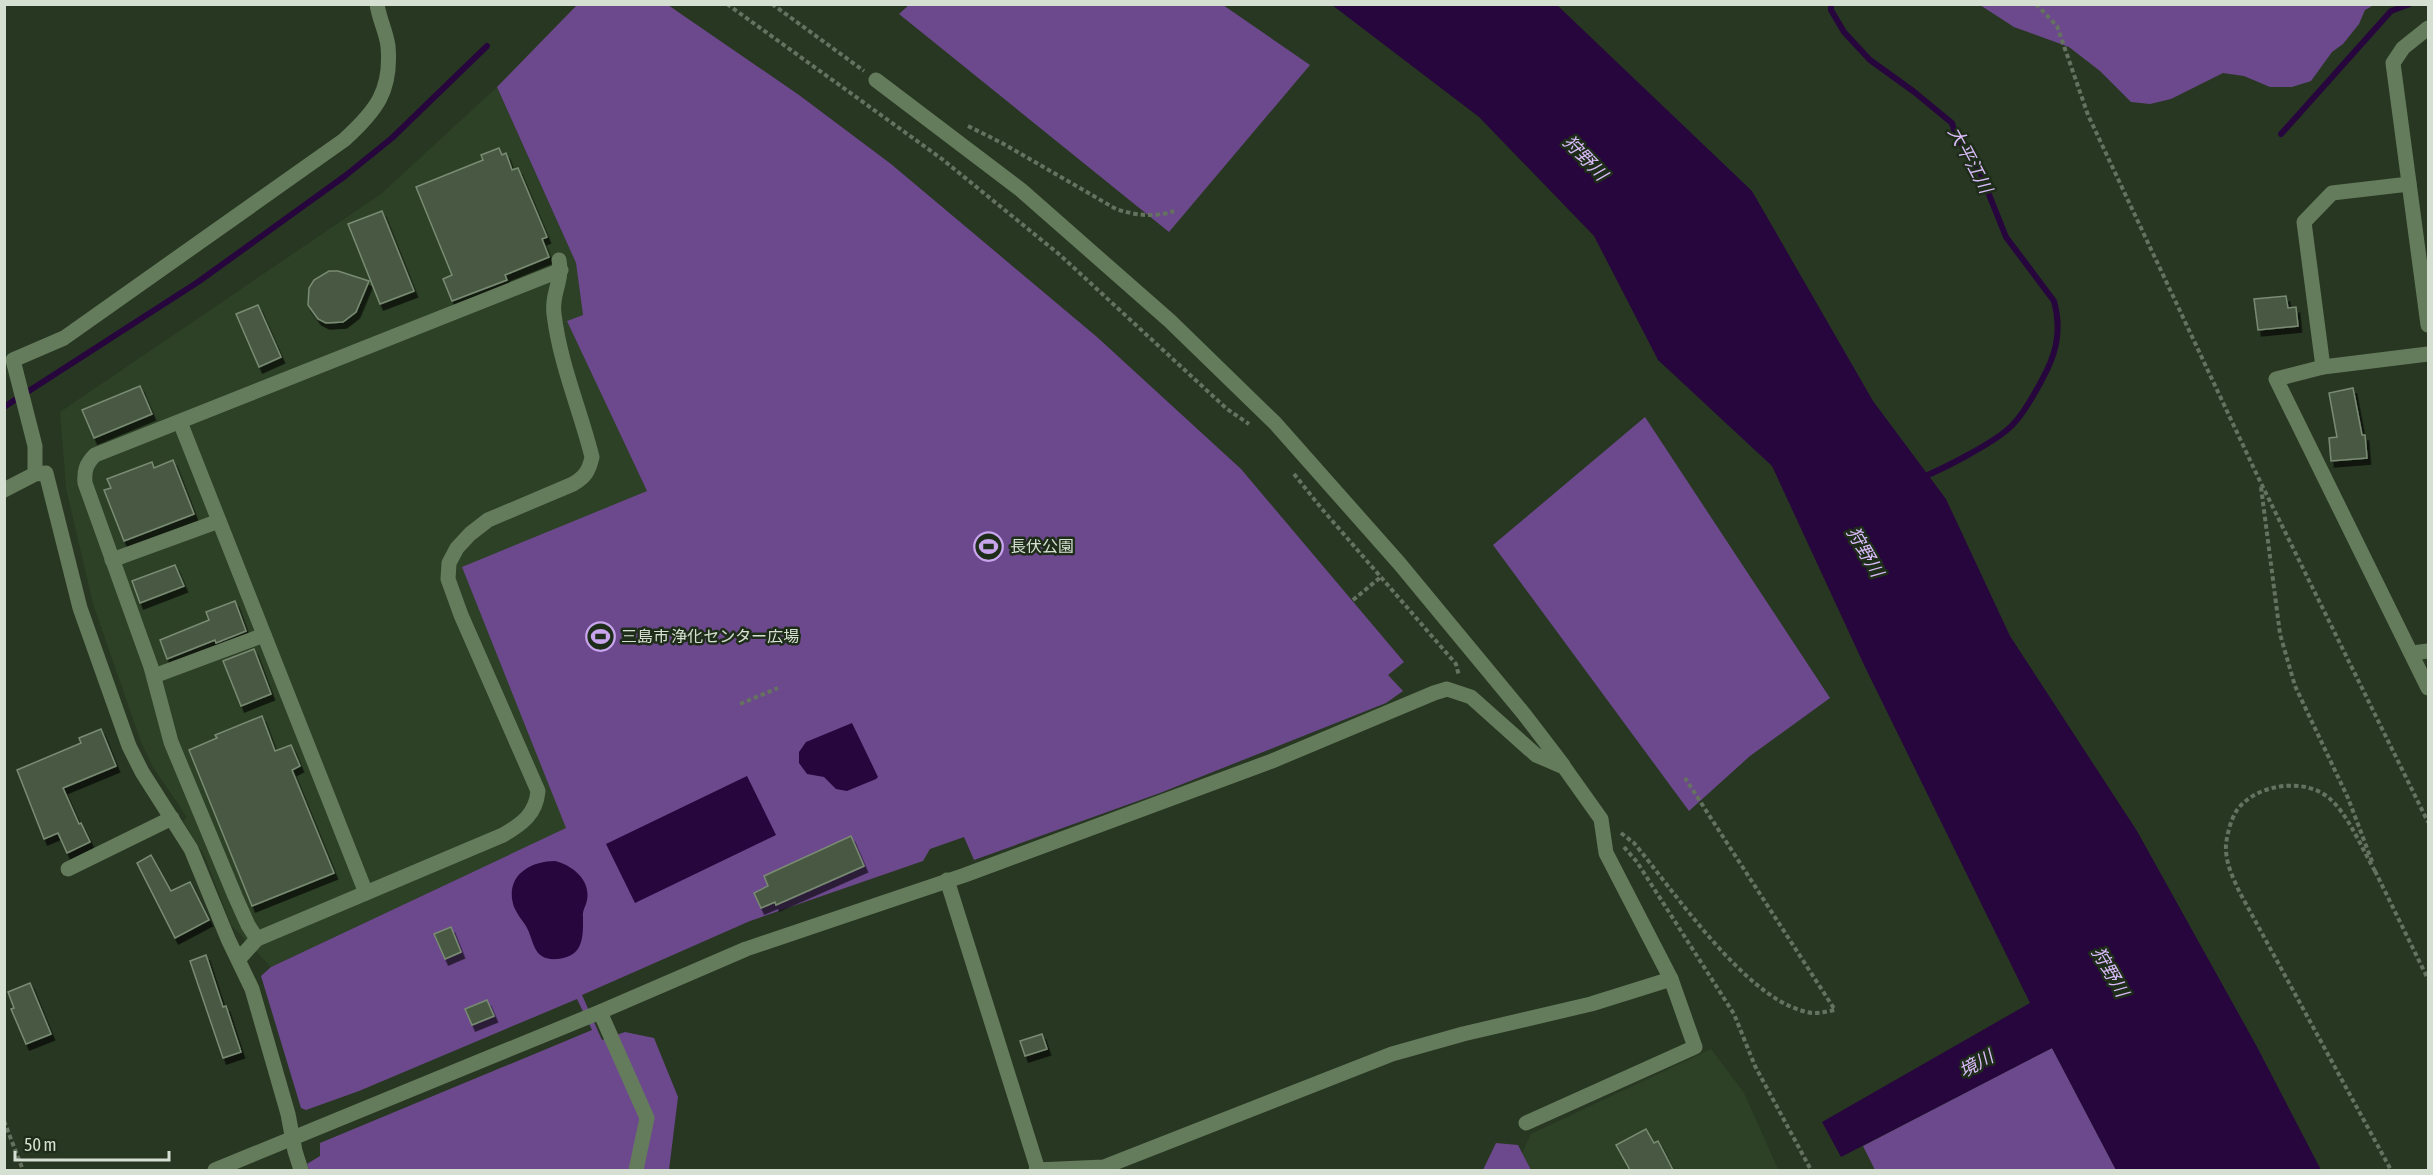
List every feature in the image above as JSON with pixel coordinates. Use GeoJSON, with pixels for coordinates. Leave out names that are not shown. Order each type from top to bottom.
{"type":"FeatureCollection","features":[{"type":"Feature","properties":{"kind":"street"},"geometry":{"type":"LineString","coordinates":[[35,474],[35,446],[13,360],[64,338],[345,140],[381,99],[387,75],[388,46],[377,4]]}},
{"type":"Feature","properties":{"kind":"street"},"geometry":{"type":"LineString","coordinates":[[2428,28],[2403,48],[2393,63],[2428,325]]}},
{"type":"Feature","properties":{"kind":"street"},"geometry":{"type":"LineString","coordinates":[[876,80],[1021,190],[1170,321],[1275,423],[1399,563],[1524,714],[1601,819],[1606,853],[1671,979],[1695,1047],[1526,1123]]}},
{"type":"Feature","properties":{"kind":"street"},"geometry":{"type":"LineString","coordinates":[[2323,367],[2304,222],[2332,194],[2409,184]]}},
{"type":"Feature","properties":{"kind":"street"},"geometry":{"type":"LineString","coordinates":[[239,959],[257,939],[503,835],[530,816],[537,802],[538,791],[461,615],[448,579],[449,563],[457,548],[470,534],[488,520],[573,484],[585,477],[590,467],[592,457],[562,361],[554,312],[560,265],[95,455],[88,462],[84,472],[85,483],[154,676],[171,742],[235,897],[257,939]]}},
{"type":"Feature","properties":{"kind":"street"},"geometry":{"type":"LineString","coordinates":[[2428,354],[2323,367],[2276,379],[2428,688]]}},
{"type":"Feature","properties":{"kind":"street"},"geometry":{"type":"LineString","coordinates":[[180,422],[366,893]]}},
{"type":"Feature","properties":{"kind":"street"},"geometry":{"type":"LineString","coordinates":[[4,490],[35,474],[46,473],[80,608],[129,746],[199,867],[224,931],[252,989],[288,1114],[301,1170]]}},
{"type":"Feature","properties":{"kind":"street"},"geometry":{"type":"LineString","coordinates":[[112,560],[219,520]]}},
{"type":"Feature","properties":{"kind":"street"},"geometry":{"type":"LineString","coordinates":[[154,676],[264,636]]}},
{"type":"Feature","properties":{"kind":"street"},"geometry":{"type":"LineString","coordinates":[[2412,653],[2428,651]]}},
{"type":"Feature","properties":{"kind":"street"},"geometry":{"type":"LineString","coordinates":[[215,1170],[293,1140],[746,949],[947,880],[1272,761],[1447,689],[1471,697],[1536,755],[1564,767]]}},
{"type":"Feature","properties":{"kind":"street"},"geometry":{"type":"LineString","coordinates":[[68,869],[172,818]]}},
{"type":"Feature","properties":{"kind":"street"},"geometry":{"type":"LineString","coordinates":[[947,880],[1037,1170],[1104,1167],[1392,1054],[1463,1034],[1591,1004],[1671,979]]}},
{"type":"Feature","properties":{"kind":"street"},"geometry":{"type":"LineString","coordinates":[[600,1012],[647,1118],[636,1170]]}},
{"type":"Feature","properties":{"kind":"path"},"geometry":{"type":"LineString","coordinates":[[727,4],[942,159],[1060,255],[1227,409],[1257,428]]}},
{"type":"Feature","properties":{"kind":"path"},"geometry":{"type":"LineString","coordinates":[[772,4],[876,80]]}},
{"type":"Feature","properties":{"kind":"path"},"geometry":{"type":"LineString","coordinates":[[2036,4],[2056,26],[2088,115],[2261,483],[2428,822]]}},
{"type":"Feature","properties":{"kind":"path"},"geometry":{"type":"LineString","coordinates":[[960,122],[1002,143],[1116,208],[1132,214],[1152,215],[1174,211]]}},
{"type":"Feature","properties":{"kind":"path"},"geometry":{"type":"LineString","coordinates":[[1293,473],[1456,664],[1459,675],[1457,692]]}},
{"type":"Feature","properties":{"kind":"path"},"geometry":{"type":"LineString","coordinates":[[2261,483],[2280,634],[2295,686],[2348,798],[2375,871]]}},
{"type":"Feature","properties":{"kind":"path"},"geometry":{"type":"LineString","coordinates":[[1353,600],[1399,563]]}},
{"type":"Feature","properties":{"kind":"path"},"geometry":{"type":"LineString","coordinates":[[740,704],[778,688]]}},
{"type":"Feature","properties":{"kind":"path"},"geometry":{"type":"LineString","coordinates":[[1601,819],[1634,843],[1727,958],[1769,996],[1803,1011],[1817,1013],[1835,1010],[1685,778]]}},
{"type":"Feature","properties":{"kind":"path"},"geometry":{"type":"LineString","coordinates":[[2391,1170],[2240,893],[2227,861],[2226,845],[2230,827],[2238,810],[2253,796],[2270,789],[2301,787],[2314,789],[2328,798],[2340,810],[2375,871],[2428,979]]}},
{"type":"Feature","properties":{"kind":"path"},"geometry":{"type":"LineString","coordinates":[[1623,845],[1637,862],[1734,1014],[1755,1066],[1811,1170]]}},
{"type":"Feature","properties":{"kind":"path"},"geometry":{"type":"LineString","coordinates":[[4,1121],[23,1170]]}},
{"type":"Feature","properties":{"kind":"shaded area","name":"長伏公園"},"geometry":{"type":"Polygon","coordinates":[[[577,5],[668,5],[799,95],[891,164],[1097,337],[1241,469],[1404,662],[1388,675],[1403,691],[1386,703],[1160,793],[974,860],[964,837],[930,849],[923,861],[750,921],[582,995],[602,1040],[625,1032],[654,1038],[678,1097],[669,1170],[309,1170],[307,1164],[320,1156],[320,1143],[592,1030],[577,999],[359,1091],[306,1110],[301,1108],[261,976],[271,967],[566,828],[462,567],[647,491],[567,321],[583,315],[576,263],[497,87],[577,5]]]}},
{"type":"Feature","properties":{"kind":"shaded area"},"geometry":{"type":"Polygon","coordinates":[[[909,5],[1223,5],[1310,65],[1169,232],[899,14],[909,5]]]}},
{"type":"Feature","properties":{"kind":"shaded area"},"geometry":{"type":"Polygon","coordinates":[[[1980,5],[2374,5],[2365,10],[2359,24],[2343,44],[2332,52],[2311,81],[2292,87],[2270,87],[2244,76],[2223,73],[2171,99],[2150,104],[2131,102],[2100,71],[2069,47],[2014,27],[1980,5]]]}},
{"type":"Feature","properties":{"kind":"shaded area"},"geometry":{"type":"Polygon","coordinates":[[[497,87],[576,263],[583,315],[568,321],[647,491],[756,739],[271,967],[231,925],[205,857],[183,821],[187,817],[153,767],[141,742],[93,604],[66,488],[60,412],[381,194],[497,87]]]}},
{"type":"Feature","properties":{"kind":"shaded area"},"geometry":{"type":"Polygon","coordinates":[[[1645,417],[1830,698],[1750,756],[1689,811],[1493,545],[1645,417]]]}},
{"type":"Feature","properties":{"kind":"shaded area"},"geometry":{"type":"Polygon","coordinates":[[[2052,1048],[2116,1170],[1875,1170],[1863,1146],[2052,1048]]]}},
{"type":"Feature","properties":{"kind":"shaded area"},"geometry":{"type":"Polygon","coordinates":[[[1711,1049],[1744,1093],[1777,1170],[1531,1170],[1522,1153],[1531,1134],[1711,1049]]]}},
{"type":"Feature","properties":{"kind":"shaded area"},"geometry":{"type":"Polygon","coordinates":[[[1496,1143],[1518,1145],[1531,1170],[1483,1170],[1496,1143]]]}},
{"type":"Feature","properties":{"kind":"water"},"geometry":{"type":"Polygon","coordinates":[[[1332,5],[1557,5],[1752,191],[1873,401],[1946,499],[2010,636],[2137,831],[2256,1045],[2321,1170],[2116,1170],[2052,1048],[1841,1157],[1822,1122],[2030,1003],[1865,667],[1772,466],[1658,360],[1594,236],[1479,117],[1332,5]]]}},
{"type":"Feature","properties":{"kind":"water"},"geometry":{"type":"Polygon","coordinates":[[[852,723],[878,777],[847,791],[836,789],[824,777],[807,774],[799,763],[799,752],[806,742],[852,723]]]}},
{"type":"Feature","properties":{"kind":"water"},"geometry":{"type":"Polygon","coordinates":[[[747,776],[776,835],[635,903],[606,844],[747,776]]]}},
{"type":"Feature","properties":{"kind":"water"},"geometry":{"type":"Polygon","coordinates":[[[555,861],[579,874],[586,886],[587,900],[583,913],[582,938],[577,950],[567,957],[550,959],[539,954],[526,926],[515,910],[512,896],[516,879],[521,873],[536,864],[555,861]]]}},
{"type":"Feature","properties":{"kind":"building"},"geometry":{"type":"Polygon","coordinates":[[[499,148],[502,155],[506,153],[512,170],[518,168],[547,237],[542,239],[549,257],[505,275],[507,280],[452,301],[443,279],[452,275],[416,187],[483,160],[481,155],[499,148]]]}},
{"type":"Feature","properties":{"kind":"building"},"geometry":{"type":"Polygon","coordinates":[[[382,211],[414,291],[380,304],[348,224],[382,211]]]}},
{"type":"Feature","properties":{"kind":"building"},"geometry":{"type":"Polygon","coordinates":[[[329,271],[338,271],[369,281],[356,312],[343,322],[326,323],[318,319],[308,305],[309,288],[314,280],[329,271]]]}},
{"type":"Feature","properties":{"kind":"building"},"geometry":{"type":"Polygon","coordinates":[[[2286,296],[2288,308],[2296,307],[2298,326],[2258,330],[2254,299],[2286,296]]]}},
{"type":"Feature","properties":{"kind":"building"},"geometry":{"type":"Polygon","coordinates":[[[258,305],[281,357],[259,367],[236,314],[258,305]]]}},
{"type":"Feature","properties":{"kind":"building"},"geometry":{"type":"Polygon","coordinates":[[[140,386],[152,414],[94,438],[82,410],[140,386]]]}},
{"type":"Feature","properties":{"kind":"building"},"geometry":{"type":"Polygon","coordinates":[[[2353,388],[2362,435],[2365,435],[2367,458],[2331,461],[2329,438],[2337,437],[2329,393],[2353,388]]]}},
{"type":"Feature","properties":{"kind":"building"},"geometry":{"type":"Polygon","coordinates":[[[173,460],[194,514],[124,541],[104,490],[111,488],[107,479],[152,462],[154,468],[173,460]]]}},
{"type":"Feature","properties":{"kind":"building"},"geometry":{"type":"Polygon","coordinates":[[[175,565],[184,586],[140,603],[132,581],[175,565]]]}},
{"type":"Feature","properties":{"kind":"building"},"geometry":{"type":"Polygon","coordinates":[[[235,601],[246,631],[216,643],[215,640],[167,659],[160,640],[209,620],[206,612],[235,601]]]}},
{"type":"Feature","properties":{"kind":"building"},"geometry":{"type":"Polygon","coordinates":[[[254,649],[271,694],[241,706],[223,661],[254,649]]]}},
{"type":"Feature","properties":{"kind":"building"},"geometry":{"type":"Polygon","coordinates":[[[262,716],[275,751],[291,745],[300,766],[292,770],[334,873],[252,906],[189,750],[217,738],[215,735],[262,716]]]}},
{"type":"Feature","properties":{"kind":"building"},"geometry":{"type":"Polygon","coordinates":[[[101,729],[116,766],[63,788],[90,842],[67,853],[58,833],[44,839],[17,770],[81,743],[79,738],[101,729]]]}},
{"type":"Feature","properties":{"kind":"building"},"geometry":{"type":"Polygon","coordinates":[[[851,836],[864,866],[776,905],[775,902],[761,908],[754,893],[768,886],[764,876],[851,836]]]}},
{"type":"Feature","properties":{"kind":"building"},"geometry":{"type":"Polygon","coordinates":[[[151,855],[171,891],[190,882],[209,920],[175,938],[137,863],[151,855]]]}},
{"type":"Feature","properties":{"kind":"building"},"geometry":{"type":"Polygon","coordinates":[[[451,927],[461,952],[445,959],[434,934],[451,927]]]}},
{"type":"Feature","properties":{"kind":"building"},"geometry":{"type":"Polygon","coordinates":[[[206,955],[241,1052],[223,1058],[190,961],[206,955]]]}},
{"type":"Feature","properties":{"kind":"building"},"geometry":{"type":"Polygon","coordinates":[[[30,983],[51,1034],[26,1044],[11,1009],[14,1008],[8,992],[30,983]]]}},
{"type":"Feature","properties":{"kind":"building"},"geometry":{"type":"Polygon","coordinates":[[[487,1000],[494,1016],[472,1025],[465,1009],[487,1000]]]}},
{"type":"Feature","properties":{"kind":"building"},"geometry":{"type":"Polygon","coordinates":[[[1042,1034],[1047,1049],[1025,1056],[1020,1041],[1042,1034]]]}},
{"type":"Feature","properties":{"kind":"building"},"geometry":{"type":"Polygon","coordinates":[[[1646,1129],[1654,1143],[1658,1141],[1673,1170],[1630,1170],[1616,1145],[1646,1129]]]}},
{"type":"Feature","properties":{"kind":"waterway","name":"大平江川"},"geometry":{"type":"LineString","coordinates":[[1831,4],[1831,10],[1844,32],[1870,60],[1952,123],[1956,136],[1980,172],[2006,237],[2054,301],[2057,315],[2057,341],[2054,353],[2037,389],[2017,420],[1989,442],[1923,477]]}},
{"type":"Feature","properties":{"kind":"waterway"},"geometry":{"type":"LineString","coordinates":[[2281,134],[2391,11],[2410,4]]}},
{"type":"Feature","properties":{"kind":"waterway"},"geometry":{"type":"LineString","coordinates":[[4,407],[198,282],[345,176],[392,138],[487,46]]}},
{"type":"Feature","properties":{"kind":"place","name":"長伏公園"},"geometry":{"type":"Point","coordinates":[989,546]}},
{"type":"Feature","properties":{"kind":"place","name":"三島市 浄化センター広場"},"geometry":{"type":"Point","coordinates":[600,636]}},
{"type":"Feature","properties":{"kind":"water label","name":"狩野川"},"geometry":{"type":"Point","coordinates":[1585,158]}},
{"type":"Feature","properties":{"kind":"water label","name":"狩野川"},"geometry":{"type":"Point","coordinates":[1865,552]}},
{"type":"Feature","properties":{"kind":"water label","name":"狩野川"},"geometry":{"type":"Point","coordinates":[2110,972]}},
{"type":"Feature","properties":{"kind":"water label","name":"境川"},"geometry":{"type":"Point","coordinates":[1976,1064]}}]}
